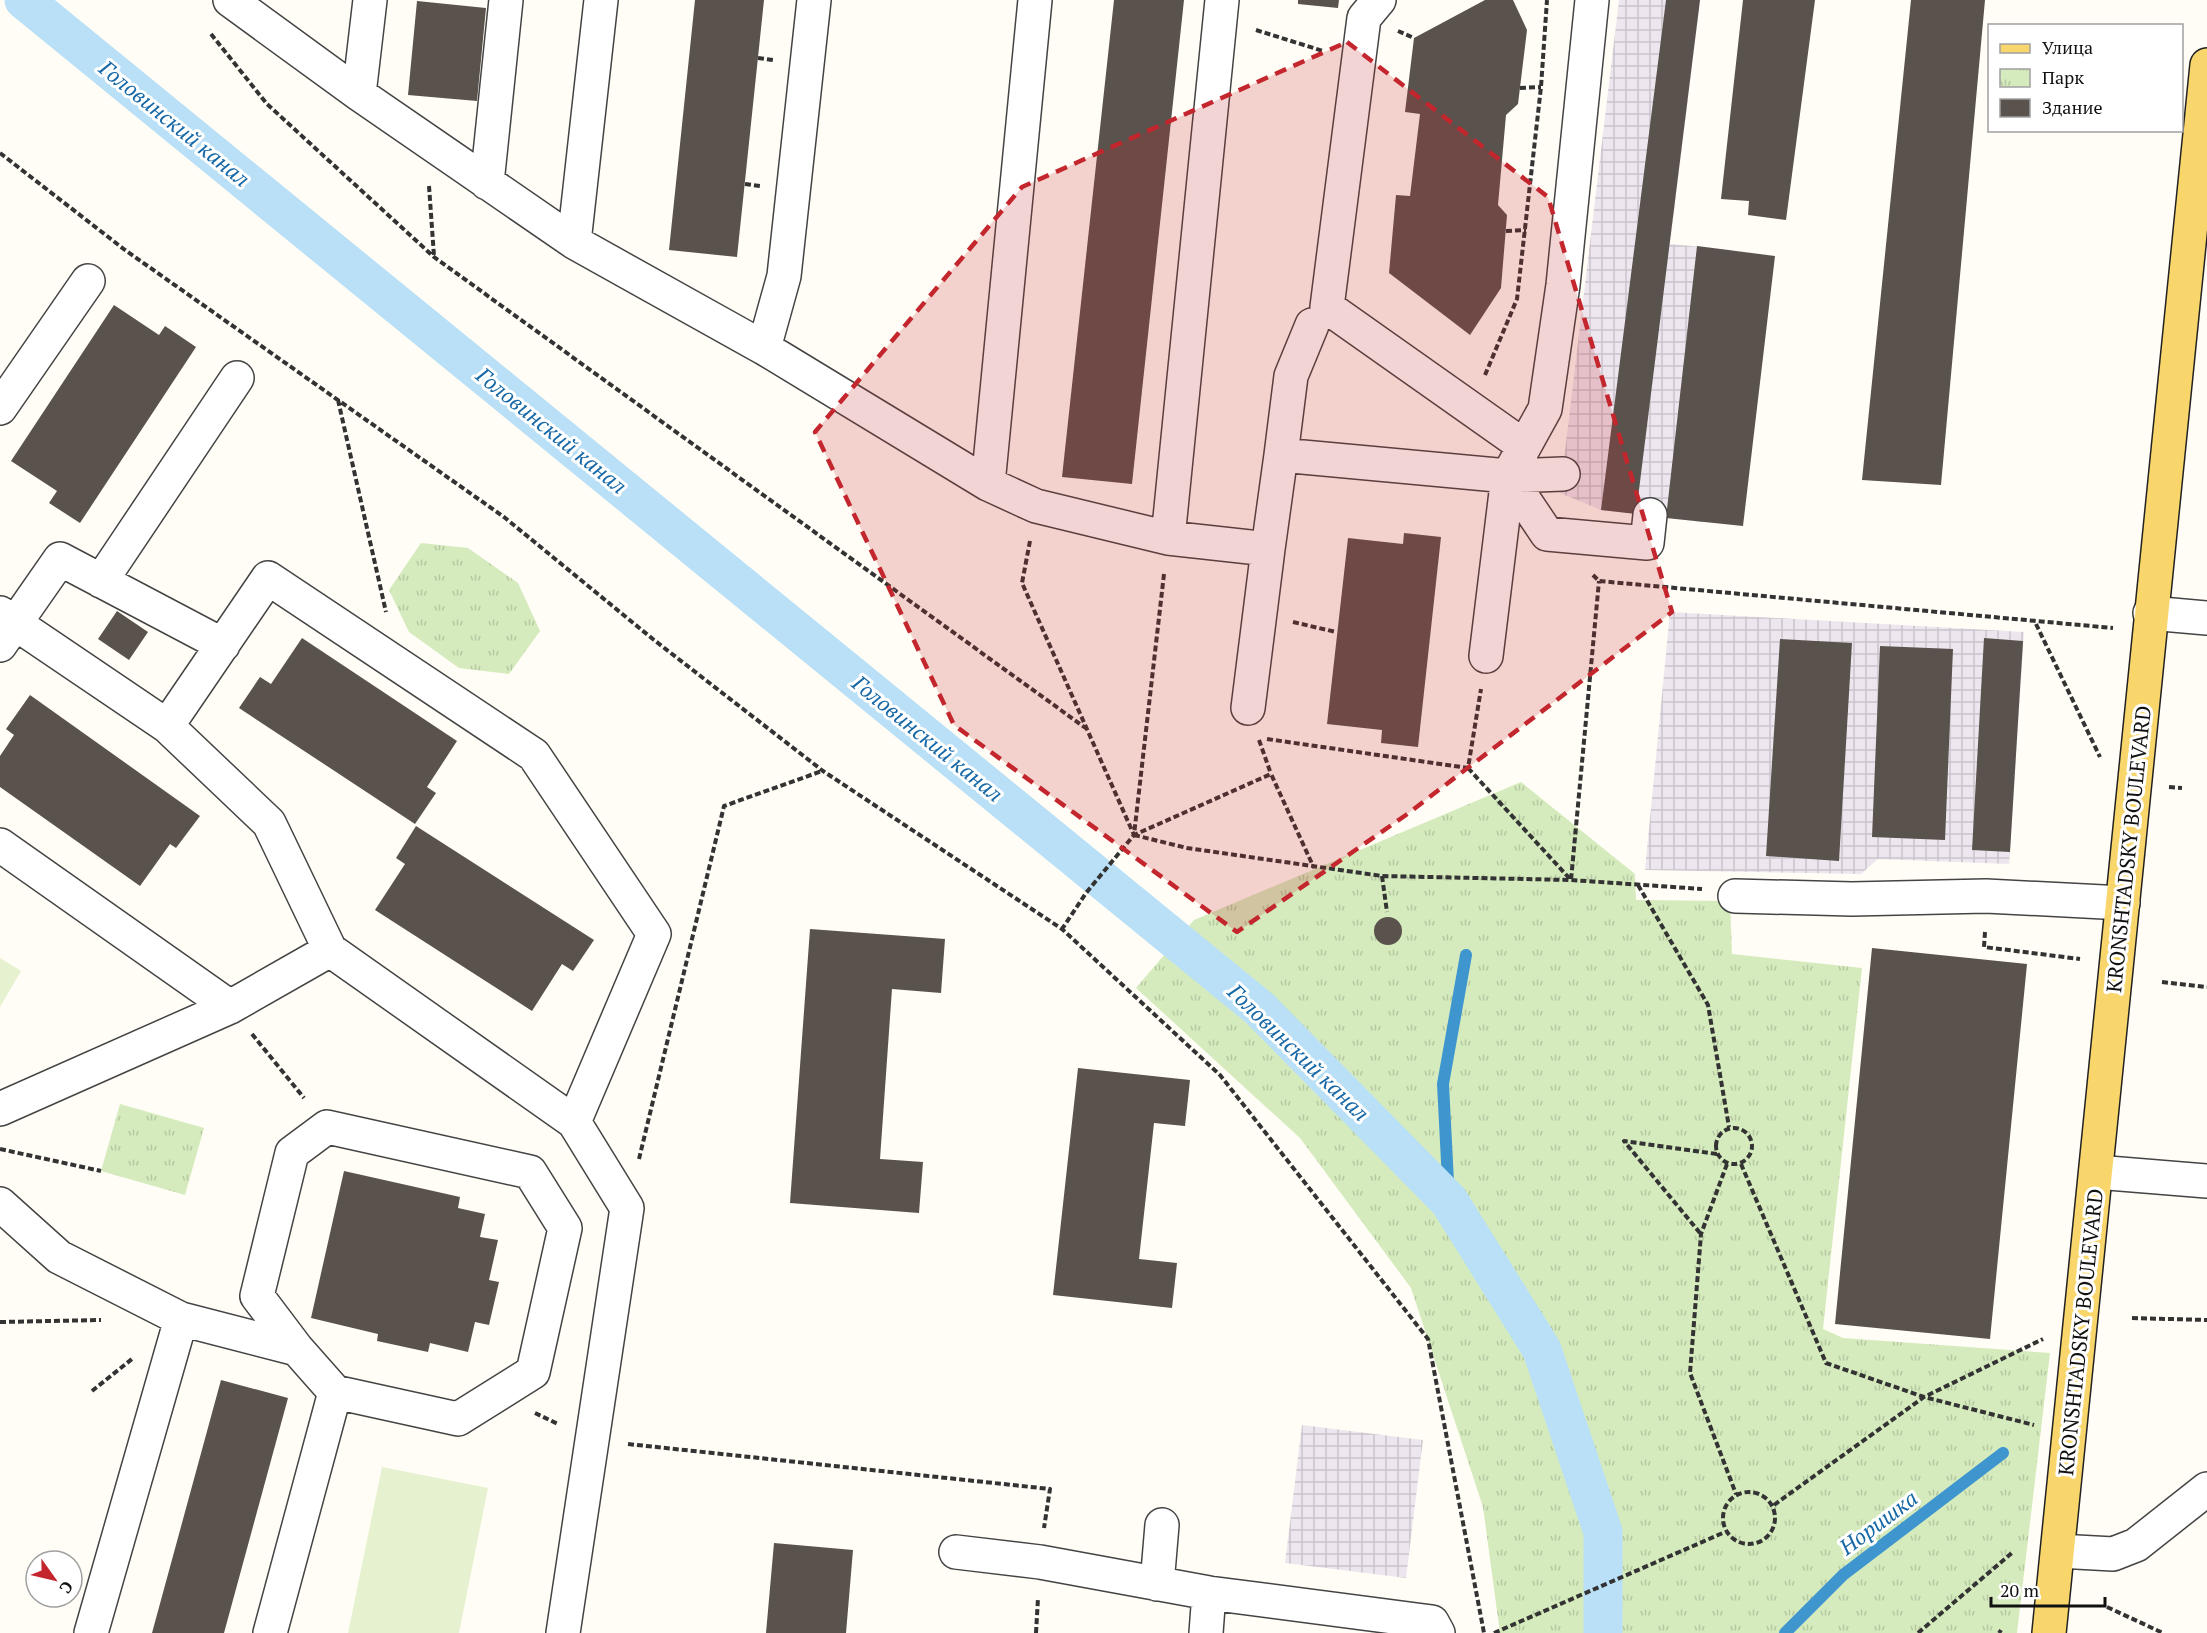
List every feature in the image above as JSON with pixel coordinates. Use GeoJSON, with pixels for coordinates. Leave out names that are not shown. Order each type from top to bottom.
{"type":"FeatureCollection","features":[{"type":"Feature","properties":{"kind":"main road","name":"KRONSHTADSKY BOULEVARD"},"geometry":{"type":"LineString","coordinates":[[2049,1633],[2207,65]]}},
{"type":"Feature","properties":{"kind":"street"},"geometry":{"type":"LineString","coordinates":[[230,0],[426,142],[574,243],[764,348],[988,484],[1036,506],[1168,538],[1268,549]]}},
{"type":"Feature","properties":{"kind":"street"},"geometry":{"type":"LineString","coordinates":[[359,94],[370,0]]}},
{"type":"Feature","properties":{"kind":"street"},"geometry":{"type":"LineString","coordinates":[[487,183],[506,0]]}},
{"type":"Feature","properties":{"kind":"street"},"geometry":{"type":"LineString","coordinates":[[574,243],[601,0]]}},
{"type":"Feature","properties":{"kind":"street"},"geometry":{"type":"LineString","coordinates":[[764,348],[784,276],[814,0]]}},
{"type":"Feature","properties":{"kind":"street"},"geometry":{"type":"LineString","coordinates":[[988,484],[1035,0]]}},
{"type":"Feature","properties":{"kind":"street"},"geometry":{"type":"LineString","coordinates":[[1378,0],[1364,18],[1327,307],[1524,446]]}},
{"type":"Feature","properties":{"kind":"street"},"geometry":{"type":"LineString","coordinates":[[1486,656],[1508,476],[1545,409],[1563,285],[1592,0]]}},
{"type":"Feature","properties":{"kind":"street"},"geometry":{"type":"LineString","coordinates":[[1168,538],[1222,9]]}},
{"type":"Feature","properties":{"kind":"street"},"geometry":{"type":"LineString","coordinates":[[0,408],[88,281]]}},
{"type":"Feature","properties":{"kind":"street"},"geometry":{"type":"LineString","coordinates":[[1248,708],[1291,376],[1312,325]]}},
{"type":"Feature","properties":{"kind":"street"},"geometry":{"type":"LineString","coordinates":[[101,580],[237,378]]}},
{"type":"Feature","properties":{"kind":"street"},"geometry":{"type":"LineString","coordinates":[[1281,454],[1508,476],[1563,474]]}},
{"type":"Feature","properties":{"kind":"street"},"geometry":{"type":"LineString","coordinates":[[1508,476],[1547,534],[1647,543],[1650,515]]}},
{"type":"Feature","properties":{"kind":"street"},"geometry":{"type":"LineString","coordinates":[[223,645],[60,559],[5,627],[167,726],[269,823],[330,950],[574,1122],[627,1208],[563,1633]]}},
{"type":"Feature","properties":{"kind":"street"},"geometry":{"type":"LineString","coordinates":[[167,726],[268,578],[534,755],[654,934],[574,1122]]}},
{"type":"Feature","properties":{"kind":"street"},"geometry":{"type":"LineString","coordinates":[[2150,613],[2207,618]]}},
{"type":"Feature","properties":{"kind":"street"},"geometry":{"type":"LineString","coordinates":[[0,845],[230,1007]]}},
{"type":"Feature","properties":{"kind":"street"},"geometry":{"type":"LineString","coordinates":[[1735,896],[1852,899],[1986,896],[2122,903]]}},
{"type":"Feature","properties":{"kind":"street"},"geometry":{"type":"LineString","coordinates":[[0,1109],[230,1007],[330,950]]}},
{"type":"Feature","properties":{"kind":"street"},"geometry":{"type":"LineString","coordinates":[[327,1127],[530,1172],[565,1228],[533,1372],[458,1419],[335,1392],[297,1349],[257,1296],[292,1153],[327,1127]]}},
{"type":"Feature","properties":{"kind":"street"},"geometry":{"type":"LineString","coordinates":[[2096,1172],[2207,1181]]}},
{"type":"Feature","properties":{"kind":"street"},"geometry":{"type":"LineString","coordinates":[[0,1204],[59,1257],[181,1319],[297,1349]]}},
{"type":"Feature","properties":{"kind":"street"},"geometry":{"type":"LineString","coordinates":[[92,1633],[181,1319]]}},
{"type":"Feature","properties":{"kind":"street"},"geometry":{"type":"LineString","coordinates":[[270,1633],[335,1392]]}},
{"type":"Feature","properties":{"kind":"street"},"geometry":{"type":"LineString","coordinates":[[2058,1551],[2113,1554],[2136,1545],[2207,1489]]}},
{"type":"Feature","properties":{"kind":"street"},"geometry":{"type":"LineString","coordinates":[[1157,1584],[1162,1526]]}},
{"type":"Feature","properties":{"kind":"street"},"geometry":{"type":"LineString","coordinates":[[956,1552],[1040,1562],[1209,1593],[1432,1622],[1438,1633]]}},
{"type":"Feature","properties":{"kind":"street"},"geometry":{"type":"LineString","coordinates":[[1206,1633],[1209,1593]]}},
{"type":"Feature","properties":{"kind":"path"},"geometry":{"type":"LineString","coordinates":[[1470,408],[1517,299],[1541,87],[1547,0]]}},
{"type":"Feature","properties":{"kind":"path"},"geometry":{"type":"LineString","coordinates":[[1222,9],[1357,62]]}},
{"type":"Feature","properties":{"kind":"path"},"geometry":{"type":"LineString","coordinates":[[209,31],[267,104],[434,257],[1087,729]]}},
{"type":"Feature","properties":{"kind":"path"},"geometry":{"type":"LineString","coordinates":[[1520,88],[1541,87]]}},
{"type":"Feature","properties":{"kind":"path"},"geometry":{"type":"LineString","coordinates":[[426,142],[434,257]]}},
{"type":"Feature","properties":{"kind":"path"},"geometry":{"type":"LineString","coordinates":[[0,153],[125,250],[504,517],[654,640],[823,771],[1062,929],[1220,1075],[1428,1339],[1484,1633]]}},
{"type":"Feature","properties":{"kind":"path"},"geometry":{"type":"LineString","coordinates":[[1506,231],[1525,230]]}},
{"type":"Feature","properties":{"kind":"path"},"geometry":{"type":"LineString","coordinates":[[338,400],[387,616]]}},
{"type":"Feature","properties":{"kind":"path"},"geometry":{"type":"LineString","coordinates":[[1036,506],[1022,583],[1134,836]]}},
{"type":"Feature","properties":{"kind":"path"},"geometry":{"type":"LineString","coordinates":[[1134,836],[1168,538]]}},
{"type":"Feature","properties":{"kind":"path"},"geometry":{"type":"LineString","coordinates":[[1591,573],[1599,581],[2036,623],[2113,628]]}},
{"type":"Feature","properties":{"kind":"path"},"geometry":{"type":"LineString","coordinates":[[1571,880],[1599,581]]}},
{"type":"Feature","properties":{"kind":"path"},"geometry":{"type":"LineString","coordinates":[[2036,623],[2100,757]]}},
{"type":"Feature","properties":{"kind":"path"},"geometry":{"type":"LineString","coordinates":[[1468,768],[1486,656]]}},
{"type":"Feature","properties":{"kind":"path"},"geometry":{"type":"LineString","coordinates":[[1259,738],[1468,768],[1571,880]]}},
{"type":"Feature","properties":{"kind":"path"},"geometry":{"type":"LineString","coordinates":[[627,1208],[724,806],[823,771]]}},
{"type":"Feature","properties":{"kind":"path"},"geometry":{"type":"LineString","coordinates":[[1062,929],[1086,893],[1134,836],[1271,774],[1315,868]]}},
{"type":"Feature","properties":{"kind":"path"},"geometry":{"type":"LineString","coordinates":[[1134,836],[1187,848],[1382,876],[1571,880],[1697,888],[1735,896]]}},
{"type":"Feature","properties":{"kind":"path"},"geometry":{"type":"LineString","coordinates":[[1382,876],[1387,912]]}},
{"type":"Feature","properties":{"kind":"path"},"geometry":{"type":"LineString","coordinates":[[1638,884],[1708,1005],[1729,1127]]}},
{"type":"Feature","properties":{"kind":"path"},"geometry":{"type":"LineString","coordinates":[[1986,896],[1984,947],[2080,959]]}},
{"type":"Feature","properties":{"kind":"path"},"geometry":{"type":"LineString","coordinates":[[2162,982],[2207,987]]}},
{"type":"Feature","properties":{"kind":"path"},"geometry":{"type":"LineString","coordinates":[[230,1007],[327,1127]]}},
{"type":"Feature","properties":{"kind":"path"},"geometry":{"type":"LineString","coordinates":[[1717,1154],[1717,1139],[1729,1127]]}},
{"type":"Feature","properties":{"kind":"path"},"geometry":{"type":"LineString","coordinates":[[1701,1234],[1624,1141],[1717,1154],[1727,1164],[1741,1164],[1751,1154],[1752,1140],[1741,1129],[1729,1127]]}},
{"type":"Feature","properties":{"kind":"path"},"geometry":{"type":"LineString","coordinates":[[0,1149],[101,1171]]}},
{"type":"Feature","properties":{"kind":"path"},"geometry":{"type":"LineString","coordinates":[[1727,1164],[1701,1234],[1690,1373],[1736,1494]]}},
{"type":"Feature","properties":{"kind":"path"},"geometry":{"type":"LineString","coordinates":[[1741,1164],[1826,1363],[1924,1397],[2034,1425]]}},
{"type":"Feature","properties":{"kind":"path"},"geometry":{"type":"LineString","coordinates":[[2132,1318],[2207,1320]]}},
{"type":"Feature","properties":{"kind":"path"},"geometry":{"type":"LineString","coordinates":[[0,1322],[102,1320]]}},
{"type":"Feature","properties":{"kind":"path"},"geometry":{"type":"LineString","coordinates":[[1774,1505],[1924,1397],[2043,1338]]}},
{"type":"Feature","properties":{"kind":"path"},"geometry":{"type":"LineString","coordinates":[[496,1395],[592,1440],[1050,1489],[1040,1562]]}},
{"type":"Feature","properties":{"kind":"path"},"geometry":{"type":"LineString","coordinates":[[1757,1492],[1774,1505],[1776,1526],[1763,1543],[1742,1545],[1725,1532],[1723,1511],[1736,1494],[1757,1492]]}},
{"type":"Feature","properties":{"kind":"path"},"geometry":{"type":"LineString","coordinates":[[1494,1633],[1725,1532]]}},
{"type":"Feature","properties":{"kind":"path"},"geometry":{"type":"LineString","coordinates":[[1918,1633],[2013,1552]]}},
{"type":"Feature","properties":{"kind":"path"},"geometry":{"type":"LineString","coordinates":[[2107,1607],[2163,1633]]}},
{"type":"Feature","properties":{"kind":"highlighted area"},"geometry":{"type":"Polygon","coordinates":[[[1347,42],[1548,197],[1672,612],[1406,815],[1237,932],[954,725],[815,432],[1022,187],[1347,42]]]}},
{"type":"Feature","properties":{"kind":"shaded area"},"geometry":{"type":"Polygon","coordinates":[[[1619,0],[1700,0],[1670,244],[1733,250],[1703,522],[1601,510],[1560,493],[1619,0]]]}},
{"type":"Feature","properties":{"kind":"shaded area"},"geometry":{"type":"Polygon","coordinates":[[[1670,612],[2024,632],[2009,864],[1878,859],[1861,874],[1645,870],[1670,612]]]}},
{"type":"Feature","properties":{"kind":"shaded area"},"geometry":{"type":"Polygon","coordinates":[[[1302,1425],[1423,1440],[1406,1578],[1285,1563],[1302,1425]]]}},
{"type":"Feature","properties":{"kind":"green space"},"geometry":{"type":"Polygon","coordinates":[[[421,543],[468,548],[518,583],[540,631],[509,674],[459,668],[409,632],[389,590],[421,543]]]}},
{"type":"Feature","properties":{"kind":"green space"},"geometry":{"type":"Polygon","coordinates":[[[1521,782],[1635,874],[1636,900],[1730,901],[1732,954],[1862,968],[1823,1329],[1843,1338],[2050,1353],[2017,1633],[1500,1633],[1483,1507],[1411,1288],[1300,1138],[1136,988],[1194,920],[1521,782]]]}},
{"type":"Feature","properties":{"kind":"green space"},"geometry":{"type":"Polygon","coordinates":[[[0,958],[21,971],[0,1007],[0,958]]]}},
{"type":"Feature","properties":{"kind":"green space"},"geometry":{"type":"Polygon","coordinates":[[[120,1104],[204,1128],[185,1195],[101,1171],[120,1104]]]}},
{"type":"Feature","properties":{"kind":"green space"},"geometry":{"type":"Polygon","coordinates":[[[382,1467],[488,1488],[459,1633],[348,1633],[382,1467]]]}},
{"type":"Feature","properties":{"kind":"building"},"geometry":{"type":"Polygon","coordinates":[[[695,0],[764,0],[737,257],[669,250],[695,0]]]}},
{"type":"Feature","properties":{"kind":"building"},"geometry":{"type":"Polygon","coordinates":[[[1114,0],[1184,0],[1132,484],[1062,477],[1114,0]]]}},
{"type":"Feature","properties":{"kind":"building"},"geometry":{"type":"Polygon","coordinates":[[[1298,0],[1339,0],[1338,8],[1298,4],[1298,0]]]}},
{"type":"Feature","properties":{"kind":"building"},"geometry":{"type":"Polygon","coordinates":[[[1485,0],[1513,0],[1527,30],[1518,104],[1506,115],[1498,205],[1507,215],[1501,288],[1470,335],[1389,273],[1396,195],[1410,196],[1420,114],[1405,112],[1414,38],[1485,0]]]}},
{"type":"Feature","properties":{"kind":"building"},"geometry":{"type":"Polygon","coordinates":[[[1666,0],[1700,0],[1636,514],[1601,510],[1666,0]]]}},
{"type":"Feature","properties":{"kind":"building"},"geometry":{"type":"Polygon","coordinates":[[[1743,0],[1815,0],[1786,220],[1748,215],[1749,201],[1721,199],[1743,0]]]}},
{"type":"Feature","properties":{"kind":"building"},"geometry":{"type":"Polygon","coordinates":[[[1911,0],[1985,0],[1941,485],[1862,480],[1911,0]]]}},
{"type":"Feature","properties":{"kind":"building"},"geometry":{"type":"Polygon","coordinates":[[[417,1],[486,8],[477,101],[408,95],[417,1]]]}},
{"type":"Feature","properties":{"kind":"building"},"geometry":{"type":"Polygon","coordinates":[[[1697,246],[1775,256],[1743,526],[1666,518],[1697,246]]]}},
{"type":"Feature","properties":{"kind":"building"},"geometry":{"type":"Polygon","coordinates":[[[114,305],[159,335],[165,326],[196,347],[80,523],[49,503],[57,491],[11,461],[114,305]]]}},
{"type":"Feature","properties":{"kind":"building"},"geometry":{"type":"Polygon","coordinates":[[[1404,533],[1441,537],[1418,747],[1381,743],[1382,730],[1327,724],[1348,538],[1403,544],[1404,533]]]}},
{"type":"Feature","properties":{"kind":"building"},"geometry":{"type":"Polygon","coordinates":[[[117,611],[148,632],[129,660],[98,639],[117,611]]]}},
{"type":"Feature","properties":{"kind":"building"},"geometry":{"type":"Polygon","coordinates":[[[302,638],[457,741],[427,787],[436,793],[415,824],[239,708],[260,677],[271,684],[302,638]]]}},
{"type":"Feature","properties":{"kind":"building"},"geometry":{"type":"Polygon","coordinates":[[[1984,638],[2023,641],[2010,852],[1972,850],[1984,638]]]}},
{"type":"Feature","properties":{"kind":"building"},"geometry":{"type":"Polygon","coordinates":[[[1780,639],[1852,643],[1839,861],[1766,856],[1780,639]]]}},
{"type":"Feature","properties":{"kind":"building"},"geometry":{"type":"Polygon","coordinates":[[[1880,646],[1953,649],[1945,840],[1872,837],[1880,646]]]}},
{"type":"Feature","properties":{"kind":"building"},"geometry":{"type":"Polygon","coordinates":[[[30,695],[200,816],[176,848],[170,844],[140,886],[0,787],[0,756],[14,735],[6,729],[30,695]]]}},
{"type":"Feature","properties":{"kind":"building"},"geometry":{"type":"Polygon","coordinates":[[[416,826],[594,940],[573,971],[562,964],[532,1011],[375,910],[405,864],[396,858],[416,826]]]}},
{"type":"Feature","properties":{"kind":"building"},"geometry":{"type":"Polygon","coordinates":[[[1388,917],[1398,921],[1402,931],[1398,941],[1388,945],[1378,941],[1374,931],[1378,921],[1388,917]]]}},
{"type":"Feature","properties":{"kind":"building"},"geometry":{"type":"Polygon","coordinates":[[[810,929],[945,939],[941,993],[892,989],[880,1159],[923,1162],[919,1213],[790,1203],[810,929]]]}},
{"type":"Feature","properties":{"kind":"building"},"geometry":{"type":"Polygon","coordinates":[[[1872,948],[2027,964],[1990,1339],[1835,1324],[1872,948]]]}},
{"type":"Feature","properties":{"kind":"building"},"geometry":{"type":"Polygon","coordinates":[[[1078,1068],[1190,1080],[1185,1126],[1154,1123],[1139,1259],[1177,1263],[1172,1308],[1053,1295],[1078,1068]]]}},
{"type":"Feature","properties":{"kind":"building"},"geometry":{"type":"Polygon","coordinates":[[[344,1171],[460,1197],[458,1208],[485,1214],[480,1237],[498,1240],[489,1280],[499,1282],[489,1325],[475,1322],[468,1352],[430,1343],[428,1352],[377,1341],[378,1334],[311,1318],[344,1171]]]}},
{"type":"Feature","properties":{"kind":"building"},"geometry":{"type":"Polygon","coordinates":[[[221,1380],[288,1398],[224,1633],[152,1633],[221,1380]]]}},
{"type":"Feature","properties":{"kind":"building"},"geometry":{"type":"Polygon","coordinates":[[[774,1543],[853,1550],[846,1633],[766,1633],[774,1543]]]}},
{"type":"Feature","properties":{"kind":"waterway","name":"Головинский канал"},"geometry":{"type":"LineString","coordinates":[[24,0],[1259,1008],[1449,1201],[1542,1350],[1603,1532],[1603,1633]]}},
{"type":"Feature","properties":{"kind":"waterway"},"geometry":{"type":"LineString","coordinates":[[1449,1201],[1443,1084],[1466,955]]}},
{"type":"Feature","properties":{"kind":"waterway","name":"Норишка"},"geometry":{"type":"LineString","coordinates":[[1785,1633],[1843,1575],[2003,1453]]}}]}
